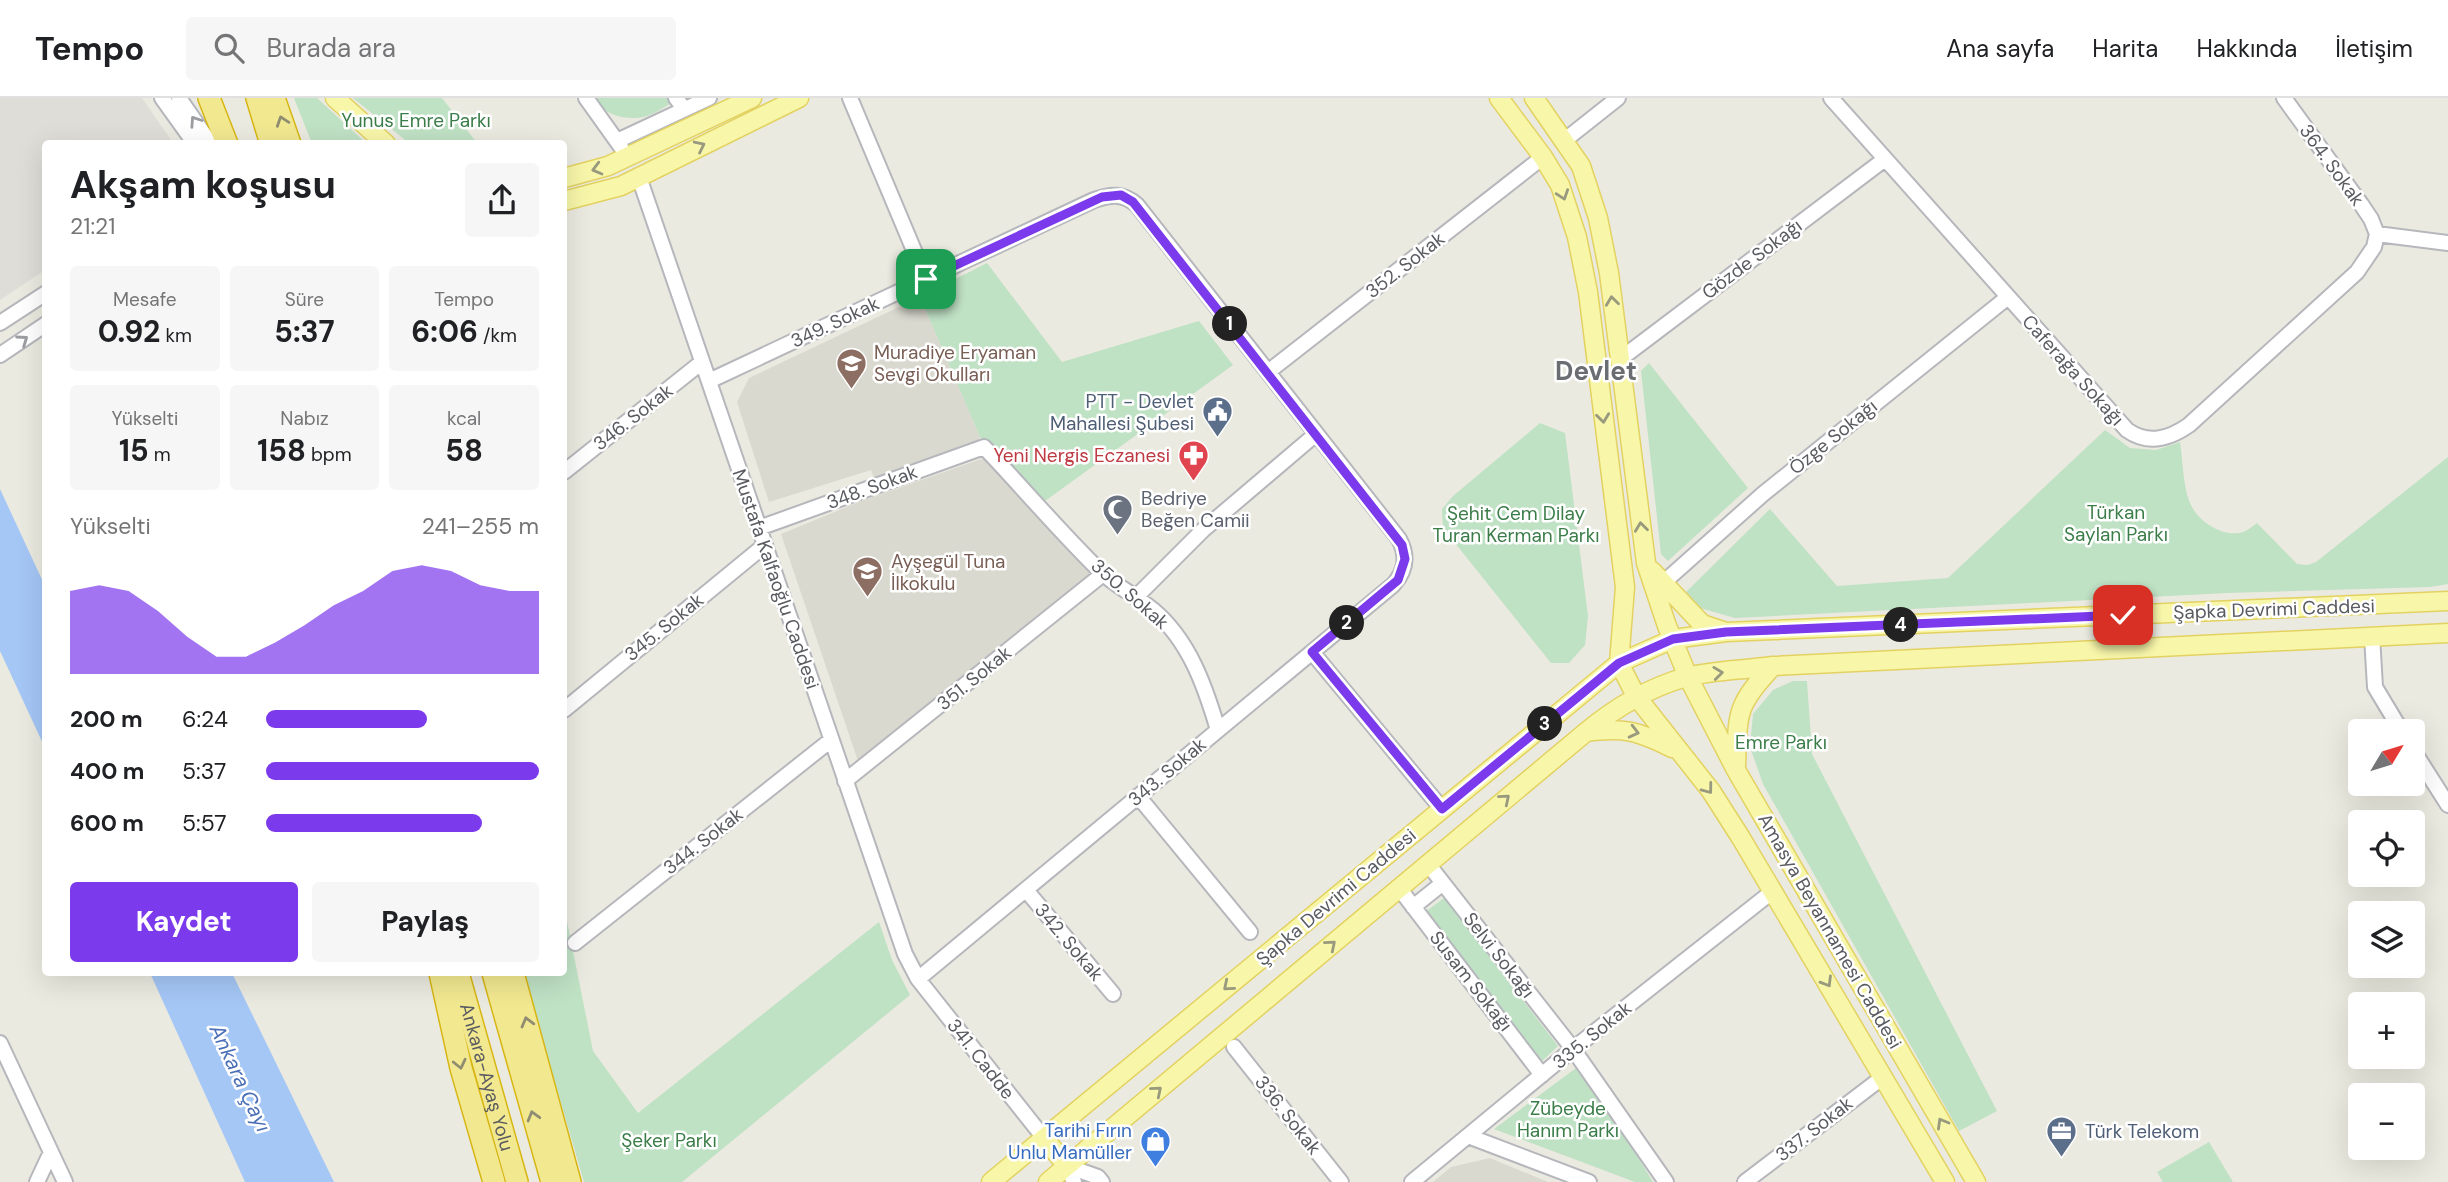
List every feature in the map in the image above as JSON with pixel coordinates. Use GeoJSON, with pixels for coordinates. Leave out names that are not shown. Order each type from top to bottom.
{"type":"FeatureCollection","features":[{"type":"Feature","properties":{"kind":"highway"},"geometry":{"type":"LineString","coordinates":[[209,98],[225,140]]}},
{"type":"Feature","properties":{"kind":"highway"},"geometry":{"type":"LineString","coordinates":[[224,98],[238,140]]}},
{"type":"Feature","properties":{"kind":"highway"},"geometry":{"type":"LineString","coordinates":[[257,98],[270,140]]}},
{"type":"Feature","properties":{"kind":"highway"},"geometry":{"type":"LineString","coordinates":[[274,98],[289,140]]}},
{"type":"Feature","properties":{"kind":"highway"},"geometry":{"type":"LineString","coordinates":[[441,976],[461,1068],[494,1182]]}},
{"type":"Feature","properties":{"kind":"highway","name":"Ankara-Ayaş Yolu"},"geometry":{"type":"LineString","coordinates":[[459,976],[517,1182]]}},
{"type":"Feature","properties":{"kind":"highway","name":"Ankara-Ayaş Yolu"},"geometry":{"type":"LineString","coordinates":[[494,976],[552,1182]]}},
{"type":"Feature","properties":{"kind":"highway"},"geometry":{"type":"LineString","coordinates":[[514,976],[570,1182]]}},
{"type":"Feature","properties":{"kind":"main road"},"geometry":{"type":"LineString","coordinates":[[335,98],[382,140]]}},
{"type":"Feature","properties":{"kind":"main road"},"geometry":{"type":"LineString","coordinates":[[567,177],[608,166],[752,98]]}},
{"type":"Feature","properties":{"kind":"main road"},"geometry":{"type":"LineString","coordinates":[[567,213],[799,98]]}},
{"type":"Feature","properties":{"kind":"main road"},"geometry":{"type":"LineString","coordinates":[[1499,98],[1543,157],[1560,185],[1577,237],[1588,292],[1625,587],[1619,663]]}},
{"type":"Feature","properties":{"kind":"main road","name":"Amasya Beyannamesi Caddesi"},"geometry":{"type":"LineString","coordinates":[[1534,98],[1581,166],[1598,218],[1608,273],[1646,563],[1688,677],[1736,770],[1976,1182]]}},
{"type":"Feature","properties":{"kind":"main road"},"geometry":{"type":"LineString","coordinates":[[1543,157],[1565,140]]}},
{"type":"Feature","properties":{"kind":"main road"},"geometry":{"type":"LineString","coordinates":[[567,200],[610,190]]}},
{"type":"Feature","properties":{"kind":"main road"},"geometry":{"type":"LineString","coordinates":[[1646,563],[1702,624],[1726,632]]}},
{"type":"Feature","properties":{"kind":"main road","name":"Şapka Devrimi Caddesi"},"geometry":{"type":"LineString","coordinates":[[991,1182],[1619,663],[1673,639],[1726,632],[2448,601]]}},
{"type":"Feature","properties":{"kind":"main road","name":"Şapka Devrimi Caddesi"},"geometry":{"type":"LineString","coordinates":[[1048,1182],[1071,1174],[1399,888],[1612,710],[1636,696],[1688,677],[1773,666],[2448,632]]}},
{"type":"Feature","properties":{"kind":"main road","name":"Amasya Beyannamesi Caddesi"},"geometry":{"type":"LineString","coordinates":[[1619,663],[1636,696],[1710,791],[1773,891],[1945,1182]]}},
{"type":"Feature","properties":{"kind":"main road"},"geometry":{"type":"LineString","coordinates":[[1736,770],[1737,725],[1742,704],[1773,666]]}},
{"type":"Feature","properties":{"kind":"main road"},"geometry":{"type":"LineString","coordinates":[[1586,732],[1622,729],[1642,733],[1678,751]]}},
{"type":"Feature","properties":{"kind":"main road"},"geometry":{"type":"LineString","coordinates":[[1044,1138],[1071,1174]]}},
{"type":"Feature","properties":{"kind":"street"},"geometry":{"type":"LineString","coordinates":[[162,98],[192,140]]}},
{"type":"Feature","properties":{"kind":"street"},"geometry":{"type":"LineString","coordinates":[[179,98],[209,140]]}},
{"type":"Feature","properties":{"kind":"street"},"geometry":{"type":"LineString","coordinates":[[586,98],[628,157]]}},
{"type":"Feature","properties":{"kind":"street"},"geometry":{"type":"LineString","coordinates":[[617,141],[680,104],[709,98]]}},
{"type":"Feature","properties":{"kind":"street"},"geometry":{"type":"LineString","coordinates":[[850,98],[926,279]]}},
{"type":"Feature","properties":{"kind":"street"},"geometry":{"type":"LineString","coordinates":[[1565,140],[1618,98]]}},
{"type":"Feature","properties":{"kind":"street","name":"Caferağa Sokağı"},"geometry":{"type":"LineString","coordinates":[[1831,98],[2127,430],[2144,438],[2161,439],[2189,425],[2357,272],[2374,247],[2377,234]]}},
{"type":"Feature","properties":{"kind":"street","name":"364. Sokak"},"geometry":{"type":"LineString","coordinates":[[2284,98],[2361,204],[2377,234]]}},
{"type":"Feature","properties":{"kind":"street","name":"352. Sokak"},"geometry":{"type":"LineString","coordinates":[[1268,372],[1543,157]]}},
{"type":"Feature","properties":{"kind":"street","name":"Gözde Sokağı"},"geometry":{"type":"LineString","coordinates":[[1619,360],[1885,159]]}},
{"type":"Feature","properties":{"kind":"street","name":"Mustafa Kalfaoğlu Caddesi"},"geometry":{"type":"LineString","coordinates":[[639,177],[905,954],[918,979]]}},
{"type":"Feature","properties":{"kind":"street","name":"349. Sokak"},"geometry":{"type":"LineString","coordinates":[[709,381],[1094,200],[1115,195],[1125,197],[1137,205],[1268,372]]}},
{"type":"Feature","properties":{"kind":"street"},"geometry":{"type":"LineString","coordinates":[[2377,234],[2448,243]]}},
{"type":"Feature","properties":{"kind":"street"},"geometry":{"type":"LineString","coordinates":[[0,323],[42,296]]}},
{"type":"Feature","properties":{"kind":"street","name":"Özge Sokağı"},"geometry":{"type":"LineString","coordinates":[[1663,583],[1763,494],[2008,297]]}},
{"type":"Feature","properties":{"kind":"street"},"geometry":{"type":"LineString","coordinates":[[0,355],[42,327]]}},
{"type":"Feature","properties":{"kind":"street","name":"346. Sokak"},"geometry":{"type":"LineString","coordinates":[[567,470],[702,362]]}},
{"type":"Feature","properties":{"kind":"street"},"geometry":{"type":"LineString","coordinates":[[1136,597],[1203,530],[1316,434],[1268,372]]}},
{"type":"Feature","properties":{"kind":"street","name":"343. Sokak"},"geometry":{"type":"LineString","coordinates":[[918,979],[1393,585],[1402,573],[1405,559],[1399,539],[1316,434]]}},
{"type":"Feature","properties":{"kind":"street","name":"348. Sokak"},"geometry":{"type":"LineString","coordinates":[[759,528],[984,447]]}},
{"type":"Feature","properties":{"kind":"street","name":"350. Sokak"},"geometry":{"type":"LineString","coordinates":[[984,447],[1103,574],[1136,597],[1171,628],[1186,649],[1208,696],[1218,730]]}},
{"type":"Feature","properties":{"kind":"street","name":"345. Sokak"},"geometry":{"type":"LineString","coordinates":[[567,708],[765,545]]}},
{"type":"Feature","properties":{"kind":"street","name":"351. Sokak"},"geometry":{"type":"LineString","coordinates":[[845,781],[1103,574]]}},
{"type":"Feature","properties":{"kind":"street"},"geometry":{"type":"LineString","coordinates":[[2372,636],[2375,687],[2394,719]]}},
{"type":"Feature","properties":{"kind":"street"},"geometry":{"type":"LineString","coordinates":[[1312,652],[1442,809]]}},
{"type":"Feature","properties":{"kind":"street","name":"344. Sokak"},"geometry":{"type":"LineString","coordinates":[[575,943],[831,740]]}},
{"type":"Feature","properties":{"kind":"street"},"geometry":{"type":"LineString","coordinates":[[2426,770],[2448,805]]}},
{"type":"Feature","properties":{"kind":"street"},"geometry":{"type":"LineString","coordinates":[[1138,796],[1250,932]]}},
{"type":"Feature","properties":{"kind":"street","name":"Selvi Sokağı"},"geometry":{"type":"LineString","coordinates":[[1428,864],[1572,1047],[1666,1182]]}},
{"type":"Feature","properties":{"kind":"street"},"geometry":{"type":"LineString","coordinates":[[1413,907],[1443,884]]}},
{"type":"Feature","properties":{"kind":"street","name":"Susam Sokağı"},"geometry":{"type":"LineString","coordinates":[[1399,888],[1542,1075]]}},
{"type":"Feature","properties":{"kind":"street","name":"342. Sokak"},"geometry":{"type":"LineString","coordinates":[[1026,890],[1113,994]]}},
{"type":"Feature","properties":{"kind":"street","name":"335. Sokak"},"geometry":{"type":"LineString","coordinates":[[1412,1182],[1572,1047],[1773,891]]}},
{"type":"Feature","properties":{"kind":"street","name":"341. Cadde"},"geometry":{"type":"LineString","coordinates":[[918,979],[1044,1138]]}},
{"type":"Feature","properties":{"kind":"street"},"geometry":{"type":"LineString","coordinates":[[0,1043],[65,1182]]}},
{"type":"Feature","properties":{"kind":"street","name":"336. Sokak"},"geometry":{"type":"LineString","coordinates":[[1234,1047],[1341,1182]]}},
{"type":"Feature","properties":{"kind":"street","name":"337. Sokak"},"geometry":{"type":"LineString","coordinates":[[1745,1182],[1883,1077]]}},
{"type":"Feature","properties":{"kind":"street"},"geometry":{"type":"LineString","coordinates":[[1468,1136],[1589,1182]]}},
{"type":"Feature","properties":{"kind":"street"},"geometry":{"type":"LineString","coordinates":[[37,1182],[51,1152]]}},
{"type":"Feature","properties":{"kind":"street"},"geometry":{"type":"LineString","coordinates":[[1071,1174],[1098,1177],[1102,1182]]}},
{"type":"Feature","properties":{"kind":"shaded area"},"geometry":{"type":"Polygon","coordinates":[[[0,98],[142,98],[171,140],[42,140],[42,272],[0,300],[0,98]]]}},
{"type":"Feature","properties":{"kind":"shaded area","name":"Muradiye Eryaman Sevgi Okulları"},"geometry":{"type":"Polygon","coordinates":[[[920,297],[980,437],[977,443],[874,478],[871,470],[769,502],[737,402],[749,378],[920,297]]]}},
{"type":"Feature","properties":{"kind":"shaded area"},"geometry":{"type":"Polygon","coordinates":[[[984,458],[1095,574],[859,764],[781,534],[859,502],[984,458]]]}},
{"type":"Feature","properties":{"kind":"shaded area"},"geometry":{"type":"Polygon","coordinates":[[[1490,1158],[1548,1182],[1433,1182],[1451,1167],[1490,1158]]]}},
{"type":"Feature","properties":{"kind":"green space"},"geometry":{"type":"Polygon","coordinates":[[[294,98],[317,98],[363,140],[311,140],[294,98]]]}},
{"type":"Feature","properties":{"kind":"green space","name":"Yunus Emre Parkı"},"geometry":{"type":"Polygon","coordinates":[[[353,98],[442,98],[475,140],[405,140],[353,98]]]}},
{"type":"Feature","properties":{"kind":"green space"},"geometry":{"type":"Polygon","coordinates":[[[592,98],[669,98],[672,102],[650,115],[632,118],[609,113],[592,98]]]}},
{"type":"Feature","properties":{"kind":"green space"},"geometry":{"type":"Polygon","coordinates":[[[987,263],[1062,362],[1199,321],[1233,365],[1045,501],[980,437],[920,297],[987,263]]]}},
{"type":"Feature","properties":{"kind":"green space"},"geometry":{"type":"Polygon","coordinates":[[[1649,363],[1748,488],[1668,561],[1661,554],[1641,371],[1649,363]]]}},
{"type":"Feature","properties":{"kind":"green space","name":"Şehit Cem Dilay Turan Kerman Parkı"},"geometry":{"type":"Polygon","coordinates":[[[1540,423],[1565,433],[1588,616],[1585,645],[1569,663],[1551,663],[1443,528],[1442,509],[1453,496],[1540,423]]]}},
{"type":"Feature","properties":{"kind":"green space","name":"Türkan Saylan Parkı"},"geometry":{"type":"Polygon","coordinates":[[[2105,430],[2130,448],[2156,450],[2180,442],[2187,493],[2192,507],[2201,519],[2214,528],[2229,533],[2243,532],[2257,523],[2297,564],[2308,565],[2316,562],[2448,457],[2448,584],[2430,587],[2227,593],[1735,618],[1700,608],[1686,592],[1770,509],[1837,586],[1948,578],[2105,430]]]}},
{"type":"Feature","properties":{"kind":"green space","name":"Emre Parkı"},"geometry":{"type":"Polygon","coordinates":[[[1793,681],[1807,681],[1812,754],[1997,1111],[1959,1131],[1763,784],[1750,747],[1753,714],[1773,690],[1793,681]]]}},
{"type":"Feature","properties":{"kind":"green space"},"geometry":{"type":"Polygon","coordinates":[[[1444,898],[1558,1046],[1542,1061],[1425,912],[1444,898]]]}},
{"type":"Feature","properties":{"kind":"green space","name":"Şeker Parkı"},"geometry":{"type":"Polygon","coordinates":[[[567,921],[593,1051],[638,1113],[879,922],[892,960],[910,995],[682,1182],[584,1182],[524,976],[567,976],[567,921]]]}},
{"type":"Feature","properties":{"kind":"green space","name":"Zübeyde Hanım Parkı"},"geometry":{"type":"Polygon","coordinates":[[[1576,1068],[1611,1113],[1653,1182],[1635,1182],[1494,1129],[1576,1068]]]}},
{"type":"Feature","properties":{"kind":"green space"},"geometry":{"type":"Polygon","coordinates":[[[2209,1142],[2233,1182],[2163,1182],[2157,1172],[2209,1142]]]}},
{"type":"Feature","properties":{"kind":"water"},"geometry":{"type":"Polygon","coordinates":[[[0,489],[42,580],[42,742],[0,651],[0,489]]]}},
{"type":"Feature","properties":{"kind":"water","name":"Ankara Çayı"},"geometry":{"type":"Polygon","coordinates":[[[151,976],[233,976],[334,1182],[245,1182],[151,976]]]}},
{"type":"Feature","properties":{"kind":"place","name":"Muradiye Eryaman Sevgi Okulları"},"geometry":{"type":"Point","coordinates":[851,390]}},
{"type":"Feature","properties":{"kind":"place","name":"PTT - Devlet Mahallesi Şubesi"},"geometry":{"type":"Point","coordinates":[1217,439]}},
{"type":"Feature","properties":{"kind":"place","name":"Yeni Nergis Eczanesi"},"geometry":{"type":"Point","coordinates":[1193,482]}},
{"type":"Feature","properties":{"kind":"place","name":"Bedriye Beğen Camii"},"geometry":{"type":"Point","coordinates":[1118,536]}},
{"type":"Feature","properties":{"kind":"place","name":"Ayşegül Tuna İlkokulu"},"geometry":{"type":"Point","coordinates":[868,599]}},
{"type":"Feature","properties":{"kind":"place","name":"Türk Telekom"},"geometry":{"type":"Point","coordinates":[2062,1158]}},
{"type":"Feature","properties":{"kind":"place","name":"Tarihi Fırın Unlu Mamüller"},"geometry":{"type":"Point","coordinates":[1155,1168]}},
{"type":"Feature","properties":{"kind":"district","name":"Devlet"},"geometry":{"type":"Point","coordinates":[1596,371]}},
{"type":"Feature","properties":{"kind":"route"},"geometry":{"type":"LineString","coordinates":[[926,279],[1102,197],[1121,195],[1133,202],[1399,539],[1405,559],[1398,580],[1312,652],[1442,809],[1619,663],[1673,639],[1726,632],[2123,615]]}}]}
